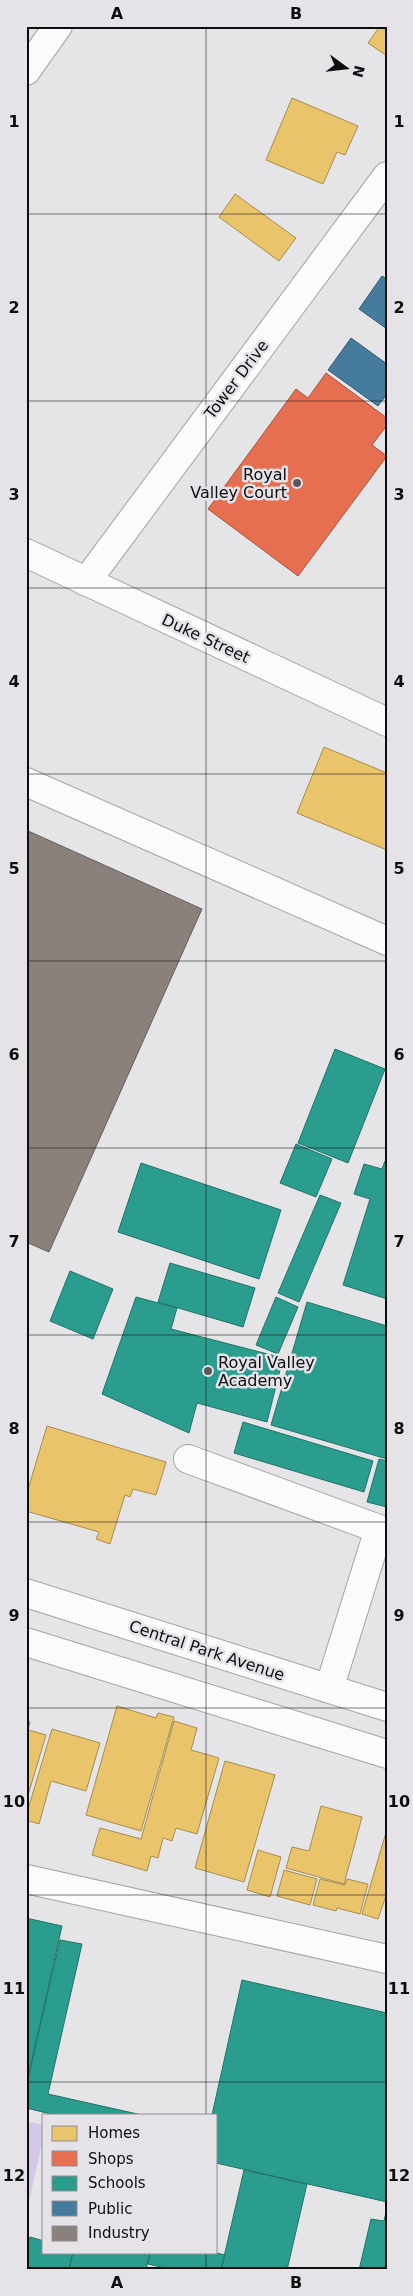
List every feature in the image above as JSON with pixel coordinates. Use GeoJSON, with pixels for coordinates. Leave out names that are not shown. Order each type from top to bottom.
{"type":"FeatureCollection","features":[{"type":"Feature","properties":{"kind":"street"},"geometry":{"type":"LineString","coordinates":[[26,71],[58,26]]}},
{"type":"Feature","properties":{"kind":"street","name":"Tower Drive"},"geometry":{"type":"LineString","coordinates":[[86,582],[387,176]]}},
{"type":"Feature","properties":{"kind":"street","name":"Duke Street"},"geometry":{"type":"LineString","coordinates":[[26,553],[387,722]]}},
{"type":"Feature","properties":{"kind":"street"},"geometry":{"type":"LineString","coordinates":[[26,782],[387,941]]}},
{"type":"Feature","properties":{"kind":"street"},"geometry":{"type":"LineString","coordinates":[[188,1459],[379,1529],[329,1689]]}},
{"type":"Feature","properties":{"kind":"street","name":"Central Park Avenue"},"geometry":{"type":"LineString","coordinates":[[26,1593],[387,1707]]}},
{"type":"Feature","properties":{"kind":"street"},"geometry":{"type":"LineString","coordinates":[[26,1642],[387,1754]]}},
{"type":"Feature","properties":{"kind":"street"},"geometry":{"type":"LineString","coordinates":[[26,1879],[387,1959]]}},
{"type":"Feature","properties":{"kind":"shaded area"},"geometry":{"type":"Polygon","coordinates":[[[26,2121],[42,2125],[42,2143],[26,2215],[26,2121]]]}},
{"type":"Feature","properties":{"kind":"building: Homes"},"geometry":{"type":"Polygon","coordinates":[[[380,26],[387,26],[387,56],[368,43],[380,26]]]}},
{"type":"Feature","properties":{"kind":"building: Homes"},"geometry":{"type":"Polygon","coordinates":[[[292,98],[358,126],[345,155],[337,152],[323,184],[266,160],[292,98]]]}},
{"type":"Feature","properties":{"kind":"building: Homes"},"geometry":{"type":"Polygon","coordinates":[[[235,194],[296,238],[279,261],[219,217],[235,194]]]}},
{"type":"Feature","properties":{"kind":"building: Homes"},"geometry":{"type":"Polygon","coordinates":[[[324,747],[387,773],[387,850],[297,813],[324,747]]]}},
{"type":"Feature","properties":{"kind":"building: Homes"},"geometry":{"type":"Polygon","coordinates":[[[47,1426],[166,1462],[156,1495],[133,1489],[130,1497],[125,1495],[110,1544],[96,1539],[99,1532],[26,1511],[26,1496],[47,1426]]]}},
{"type":"Feature","properties":{"kind":"building: Homes"},"geometry":{"type":"Polygon","coordinates":[[[117,1706],[156,1718],[158,1713],[174,1717],[141,1831],[86,1815],[117,1706]]]}},
{"type":"Feature","properties":{"kind":"building: Homes"},"geometry":{"type":"Polygon","coordinates":[[[26,1720],[30,1722],[28,1730],[46,1735],[26,1802],[26,1720]]]}},
{"type":"Feature","properties":{"kind":"building: Homes"},"geometry":{"type":"Polygon","coordinates":[[[174,1721],[197,1728],[191,1750],[219,1758],[197,1834],[176,1828],[172,1841],[163,1838],[158,1858],[151,1856],[147,1871],[92,1855],[100,1828],[141,1839],[174,1721]]]}},
{"type":"Feature","properties":{"kind":"building: Homes"},"geometry":{"type":"Polygon","coordinates":[[[52,1729],[100,1743],[86,1791],[51,1781],[39,1824],[26,1820],[26,1816],[52,1729]]]}},
{"type":"Feature","properties":{"kind":"building: Homes"},"geometry":{"type":"Polygon","coordinates":[[[225,1761],[275,1775],[244,1882],[195,1868],[225,1761]]]}},
{"type":"Feature","properties":{"kind":"building: Homes"},"geometry":{"type":"Polygon","coordinates":[[[321,1806],[362,1817],[344,1884],[286,1868],[292,1847],[309,1851],[321,1806]]]}},
{"type":"Feature","properties":{"kind":"building: Homes"},"geometry":{"type":"Polygon","coordinates":[[[387,1829],[387,1893],[378,1919],[362,1914],[387,1829]]]}},
{"type":"Feature","properties":{"kind":"building: Homes"},"geometry":{"type":"Polygon","coordinates":[[[258,1850],[281,1857],[270,1897],[247,1890],[258,1850]]]}},
{"type":"Feature","properties":{"kind":"building: Homes"},"geometry":{"type":"Polygon","coordinates":[[[284,1870],[317,1879],[310,1905],[277,1896],[284,1870]]]}},
{"type":"Feature","properties":{"kind":"building: Homes"},"geometry":{"type":"Polygon","coordinates":[[[320,1879],[345,1885],[347,1879],[368,1884],[360,1914],[337,1908],[336,1911],[313,1905],[320,1879]]]}},
{"type":"Feature","properties":{"kind":"building: Shops","name":"Royal Valley Court"},"geometry":{"type":"Polygon","coordinates":[[[326,373],[387,418],[387,425],[372,445],[387,456],[298,576],[208,509],[296,389],[308,398],[326,373]]]}},
{"type":"Feature","properties":{"kind":"building: Schools"},"geometry":{"type":"Polygon","coordinates":[[[335,1049],[385,1069],[348,1163],[298,1143],[335,1049]]]}},
{"type":"Feature","properties":{"kind":"building: Schools"},"geometry":{"type":"Polygon","coordinates":[[[296,1144],[332,1159],[316,1197],[280,1183],[296,1144]]]}},
{"type":"Feature","properties":{"kind":"building: Schools"},"geometry":{"type":"Polygon","coordinates":[[[385,1161],[387,1162],[387,1299],[343,1285],[370,1199],[354,1194],[364,1164],[382,1169],[385,1161]]]}},
{"type":"Feature","properties":{"kind":"building: Schools"},"geometry":{"type":"Polygon","coordinates":[[[141,1163],[281,1210],[259,1279],[118,1232],[141,1163]]]}},
{"type":"Feature","properties":{"kind":"building: Schools"},"geometry":{"type":"Polygon","coordinates":[[[320,1195],[341,1203],[299,1302],[278,1293],[320,1195]]]}},
{"type":"Feature","properties":{"kind":"building: Schools"},"geometry":{"type":"Polygon","coordinates":[[[170,1263],[255,1288],[243,1327],[158,1302],[170,1263]]]}},
{"type":"Feature","properties":{"kind":"building: Schools"},"geometry":{"type":"Polygon","coordinates":[[[70,1271],[113,1289],[93,1339],[50,1321],[70,1271]]]}},
{"type":"Feature","properties":{"kind":"building: Schools"},"geometry":{"type":"Polygon","coordinates":[[[136,1297],[177,1308],[171,1329],[283,1358],[267,1422],[197,1403],[189,1433],[102,1394],[136,1297]]]}},
{"type":"Feature","properties":{"kind":"building: Schools"},"geometry":{"type":"Polygon","coordinates":[[[276,1297],[298,1307],[278,1354],[256,1345],[276,1297]]]}},
{"type":"Feature","properties":{"kind":"building: Schools"},"geometry":{"type":"Polygon","coordinates":[[[307,1302],[387,1326],[387,1459],[271,1425],[307,1302]]]}},
{"type":"Feature","properties":{"kind":"building: Schools"},"geometry":{"type":"Polygon","coordinates":[[[243,1422],[373,1461],[364,1492],[234,1453],[243,1422]]]}},
{"type":"Feature","properties":{"kind":"building: Schools"},"geometry":{"type":"Polygon","coordinates":[[[379,1459],[387,1461],[387,1507],[367,1502],[379,1459]]]}},
{"type":"Feature","properties":{"kind":"building: Schools"},"geometry":{"type":"Polygon","coordinates":[[[26,1918],[62,1926],[26,2087],[26,1918]]]}},
{"type":"Feature","properties":{"kind":"building: Schools"},"geometry":{"type":"Polygon","coordinates":[[[60,1940],[82,1944],[48,2094],[138,2114],[51,2114],[26,2108],[26,2087],[60,1940]]]}},
{"type":"Feature","properties":{"kind":"building: Schools"},"geometry":{"type":"Polygon","coordinates":[[[242,1980],[387,2013],[387,2202],[218,2163],[218,2114],[212,2114],[242,1980]]]}},
{"type":"Feature","properties":{"kind":"building: Schools"},"geometry":{"type":"Polygon","coordinates":[[[244,2170],[307,2184],[287,2270],[221,2270],[244,2170]]]}},
{"type":"Feature","properties":{"kind":"building: Schools"},"geometry":{"type":"Polygon","coordinates":[[[387,2208],[387,2270],[359,2270],[371,2219],[384,2221],[387,2208]]]}},
{"type":"Feature","properties":{"kind":"building: Schools"},"geometry":{"type":"Polygon","coordinates":[[[30,2237],[42,2240],[42,2254],[73,2254],[69,2270],[26,2270],[26,2252],[30,2237]]]}},
{"type":"Feature","properties":{"kind":"building: Schools"},"geometry":{"type":"Polygon","coordinates":[[[218,2253],[225,2255],[221,2270],[174,2270],[148,2264],[150,2254],[218,2253]]]}},
{"type":"Feature","properties":{"kind":"building: Schools"},"geometry":{"type":"Polygon","coordinates":[[[73,2254],[150,2254],[146,2270],[69,2270],[73,2254]]]}},
{"type":"Feature","properties":{"kind":"building: Public"},"geometry":{"type":"Polygon","coordinates":[[[382,276],[387,279],[387,329],[359,309],[382,276]]]}},
{"type":"Feature","properties":{"kind":"building: Public"},"geometry":{"type":"Polygon","coordinates":[[[351,338],[387,364],[387,394],[378,406],[328,370],[351,338]]]}},
{"type":"Feature","properties":{"kind":"building: Industry"},"geometry":{"type":"Polygon","coordinates":[[[26,830],[202,909],[49,1252],[26,1242],[26,830]]]}},
{"type":"Feature","properties":{"kind":"place","name":"Royal Valley Court"},"geometry":{"type":"Point","coordinates":[297,483]}},
{"type":"Feature","properties":{"kind":"place","name":"Royal Valley Academy"},"geometry":{"type":"Point","coordinates":[208,1371]}}]}
